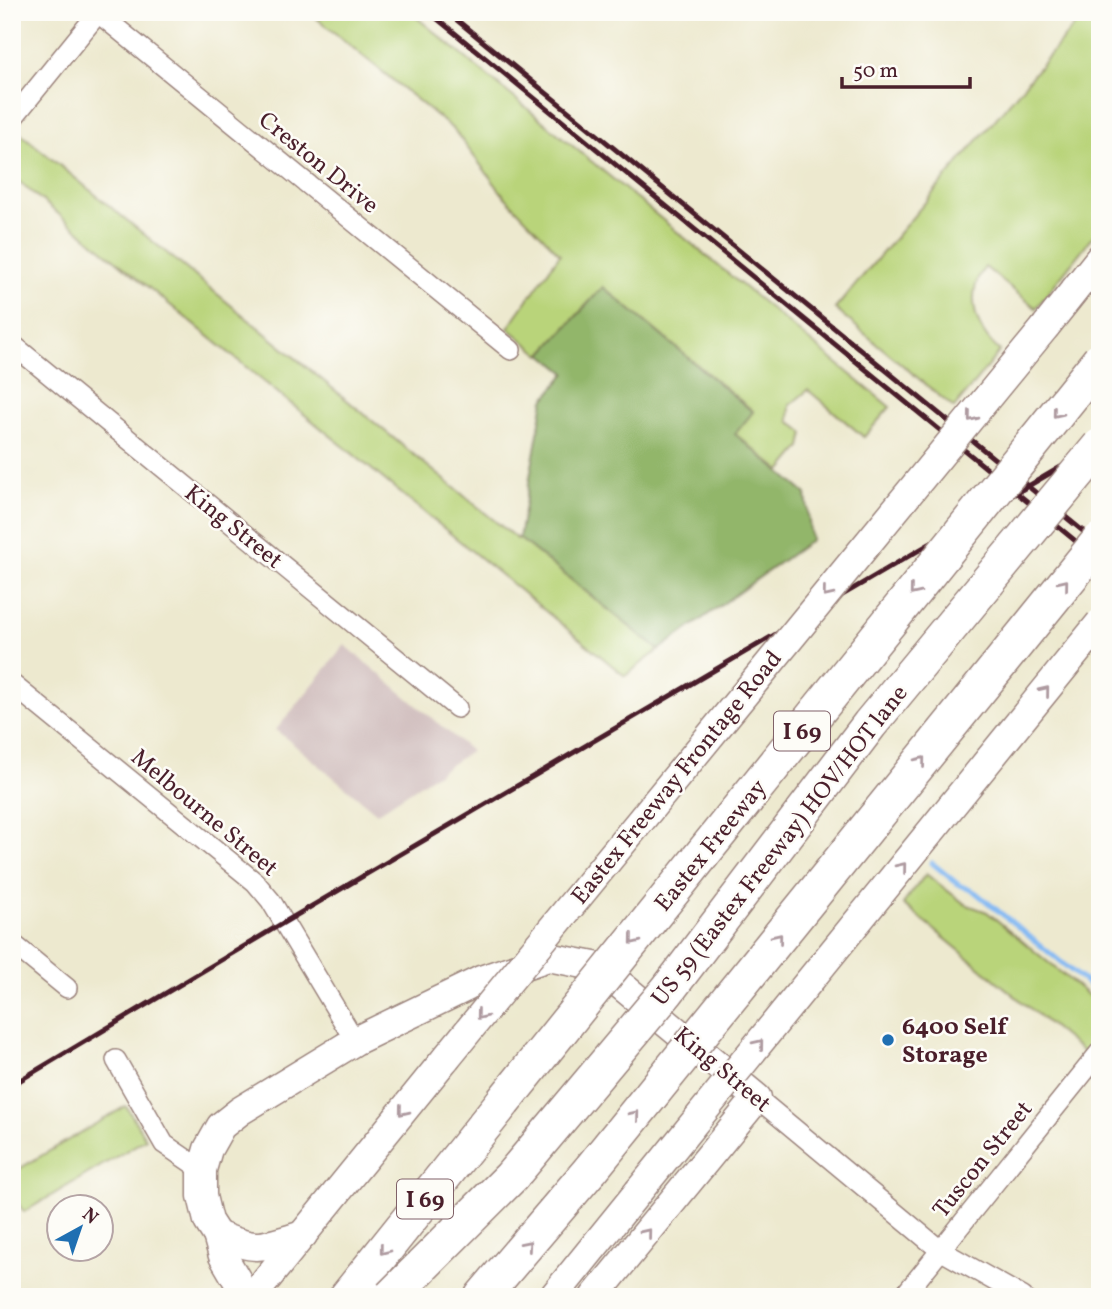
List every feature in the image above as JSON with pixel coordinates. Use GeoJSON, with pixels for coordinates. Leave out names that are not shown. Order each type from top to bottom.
{"type":"FeatureCollection","features":[{"type":"Feature","properties":{"kind":"highway","name":"Eastex Freeway"},"geometry":{"type":"LineString","coordinates":[[347,1297],[1100,360]]}},
{"type":"Feature","properties":{"kind":"highway","name":"US 59 (Eastex Freeway) HOV/HOT lane"},"geometry":{"type":"LineString","coordinates":[[391,1297],[511,1177],[658,1001],[870,724],[1100,446]]}},
{"type":"Feature","properties":{"kind":"highway"},"geometry":{"type":"LineString","coordinates":[[482,1297],[592,1168],[1100,540]]}},
{"type":"Feature","properties":{"kind":"main road","name":"Eastex Freeway Frontage Road"},"geometry":{"type":"LineString","coordinates":[[252,1297],[1100,258]]}},
{"type":"Feature","properties":{"kind":"main road"},"geometry":{"type":"LineString","coordinates":[[553,1297],[1100,623]]}},
{"type":"Feature","properties":{"kind":"main road","name":"King Street"},"geometry":{"type":"LineString","coordinates":[[202,1170],[208,1149],[222,1126],[240,1111],[355,1041],[481,980],[548,957],[599,967],[757,1098]]}},
{"type":"Feature","properties":{"kind":"main road"},"geometry":{"type":"LineString","coordinates":[[605,1293],[757,1098]]}},
{"type":"Feature","properties":{"kind":"main road"},"geometry":{"type":"LineString","coordinates":[[202,1170],[202,1196],[208,1221],[217,1235],[223,1255],[244,1297]]}},
{"type":"Feature","properties":{"kind":"main road"},"geometry":{"type":"LineString","coordinates":[[217,1235],[243,1246],[254,1247],[303,1235]]}},
{"type":"Feature","properties":{"kind":"street"},"geometry":{"type":"LineString","coordinates":[[12,119],[98,13]]}},
{"type":"Feature","properties":{"kind":"street","name":"Creston Drive"},"geometry":{"type":"LineString","coordinates":[[98,13],[511,350]]}},
{"type":"Feature","properties":{"kind":"street","name":"King Street"},"geometry":{"type":"LineString","coordinates":[[12,344],[457,708]]}},
{"type":"Feature","properties":{"kind":"street","name":"Melbourne Street"},"geometry":{"type":"LineString","coordinates":[[12,684],[255,882],[271,901],[355,1041]]}},
{"type":"Feature","properties":{"kind":"street"},"geometry":{"type":"LineString","coordinates":[[12,943],[67,988]]}},
{"type":"Feature","properties":{"kind":"street","name":"Tuscon Street"},"geometry":{"type":"LineString","coordinates":[[902,1297],[1100,1052]]}},
{"type":"Feature","properties":{"kind":"street"},"geometry":{"type":"LineString","coordinates":[[116,1060],[164,1144],[202,1170]]}},
{"type":"Feature","properties":{"kind":"street","name":"King Street"},"geometry":{"type":"LineString","coordinates":[[757,1098],[940,1251],[1023,1297]]}},
{"type":"Feature","properties":{"kind":"shaded area"},"geometry":{"type":"Polygon","coordinates":[[[345,645],[471,751],[377,813],[276,730],[345,645]]]}},
{"type":"Feature","properties":{"kind":"green space"},"geometry":{"type":"Polygon","coordinates":[[[309,12],[410,12],[890,407],[864,437],[808,390],[790,405],[789,421],[804,433],[801,447],[781,471],[735,434],[753,411],[603,287],[541,355],[508,328],[560,254],[505,197],[454,130],[309,12]]]}},
{"type":"Feature","properties":{"kind":"green space"},"geometry":{"type":"Polygon","coordinates":[[[1086,12],[1100,12],[1100,227],[1036,308],[985,267],[975,289],[975,312],[984,333],[1000,351],[954,408],[835,309],[1086,12]]]}},
{"type":"Feature","properties":{"kind":"green space"},"geometry":{"type":"Polygon","coordinates":[[[20,133],[517,539],[659,650],[625,676],[12,176],[12,142],[20,133]]]}},
{"type":"Feature","properties":{"kind":"green space"},"geometry":{"type":"Polygon","coordinates":[[[603,287],[753,412],[735,434],[806,494],[811,540],[659,650],[519,538],[544,400],[566,373],[542,354],[603,287]]]}},
{"type":"Feature","properties":{"kind":"green space"},"geometry":{"type":"Polygon","coordinates":[[[926,874],[965,904],[987,912],[1100,1005],[1100,1066],[903,904],[926,874]]]}},
{"type":"Feature","properties":{"kind":"green space"},"geometry":{"type":"Polygon","coordinates":[[[126,1106],[146,1139],[54,1194],[46,1194],[46,1199],[24,1212],[12,1195],[12,1173],[126,1106]]]}},
{"type":"Feature","properties":{"kind":"waterway"},"geometry":{"type":"LineString","coordinates":[[932,863],[959,885],[975,892],[1100,994]]}},
{"type":"Feature","properties":{"kind":"railway"},"geometry":{"type":"LineString","coordinates":[[429,12],[1100,561]]}},
{"type":"Feature","properties":{"kind":"railway"},"geometry":{"type":"LineString","coordinates":[[447,12],[1100,545]]}},
{"type":"Feature","properties":{"kind":"railway"},"geometry":{"type":"LineString","coordinates":[[12,1085],[1100,444]]}},
{"type":"Feature","properties":{"kind":"place","name":"6400 Self Storage"},"geometry":{"type":"Point","coordinates":[888,1040]}}]}
